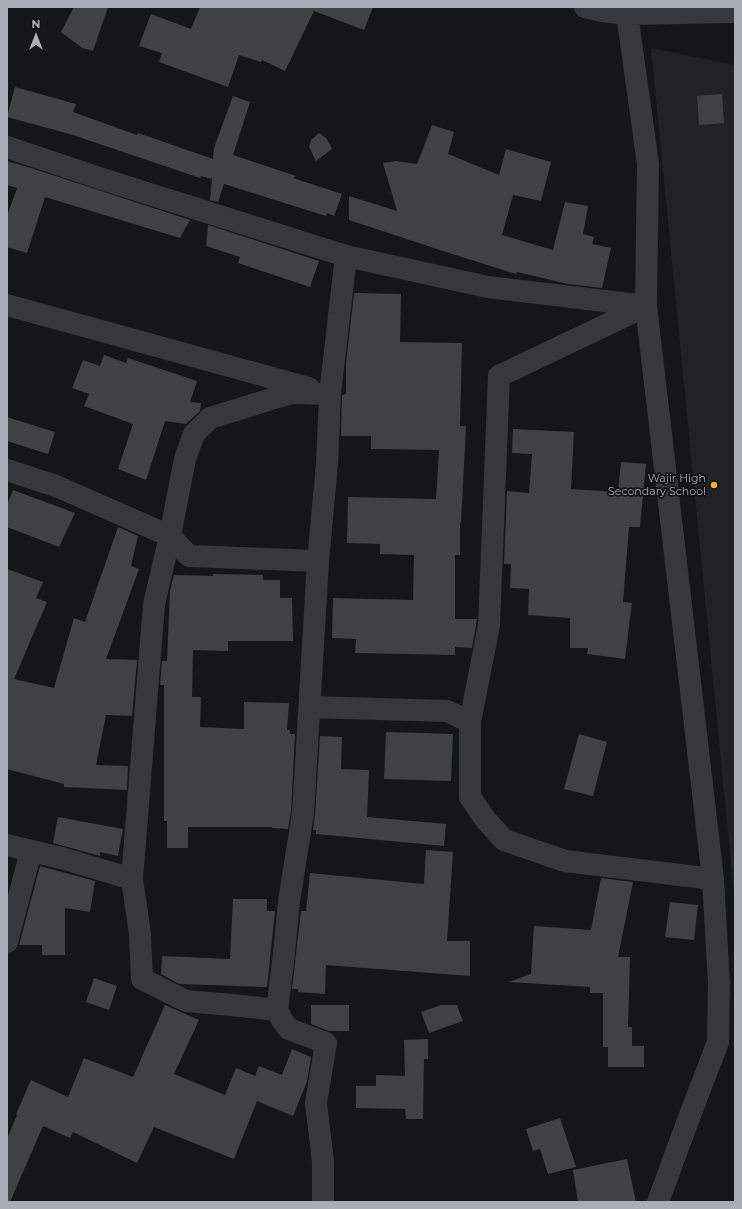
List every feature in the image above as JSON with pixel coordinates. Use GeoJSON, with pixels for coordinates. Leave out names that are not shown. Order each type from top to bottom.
{"type":"FeatureCollection","features":[{"type":"Feature","properties":{"kind":"street"},"geometry":{"type":"LineString","coordinates":[[586,7],[602,12],[627,14],[735,12]]}},
{"type":"Feature","properties":{"kind":"street"},"geometry":{"type":"LineString","coordinates":[[627,14],[648,164],[646,306],[713,879],[719,984],[718,1042],[658,1202]]}},
{"type":"Feature","properties":{"kind":"street"},"geometry":{"type":"LineString","coordinates":[[7,148],[102,180],[346,256],[488,287],[646,306]]}},
{"type":"Feature","properties":{"kind":"street"},"geometry":{"type":"LineString","coordinates":[[323,1202],[323,1162],[316,1103],[326,1043],[289,1029],[283,1022],[277,1010],[284,963],[289,901],[303,813],[318,561],[327,464],[330,394],[346,256]]}},
{"type":"Feature","properties":{"kind":"street"},"geometry":{"type":"LineString","coordinates":[[7,305],[330,394]]}},
{"type":"Feature","properties":{"kind":"street"},"geometry":{"type":"LineString","coordinates":[[646,306],[499,376],[489,625],[470,722],[470,797],[485,819],[504,840],[565,861],[713,879]]}},
{"type":"Feature","properties":{"kind":"street"},"geometry":{"type":"LineString","coordinates":[[277,1010],[186,1001],[142,979],[140,934],[132,880],[154,604],[186,459],[194,434],[210,418],[291,393],[330,394]]}},
{"type":"Feature","properties":{"kind":"street"},"geometry":{"type":"LineString","coordinates":[[7,470],[56,486],[170,536],[189,556],[318,561]]}},
{"type":"Feature","properties":{"kind":"street"},"geometry":{"type":"LineString","coordinates":[[310,707],[447,711],[470,722]]}},
{"type":"Feature","properties":{"kind":"street"},"geometry":{"type":"LineString","coordinates":[[7,846],[65,859],[132,880]]}},
{"type":"Feature","properties":{"kind":"street"},"geometry":{"type":"LineString","coordinates":[[7,942],[31,851]]}},
{"type":"Feature","properties":{"kind":"shaded area","name":"Wajir High Secondary School"},"geometry":{"type":"Polygon","coordinates":[[[651,48],[735,65],[735,904],[651,48]]]}},
{"type":"Feature","properties":{"kind":"building"},"geometry":{"type":"Polygon","coordinates":[[[74,7],[108,7],[93,51],[82,48],[61,32],[74,7]]]}},
{"type":"Feature","properties":{"kind":"building"},"geometry":{"type":"Polygon","coordinates":[[[200,7],[373,7],[364,30],[314,11],[285,71],[262,60],[261,62],[239,55],[228,87],[159,62],[162,53],[139,46],[151,14],[191,29],[200,7]]]}},
{"type":"Feature","properties":{"kind":"building"},"geometry":{"type":"Polygon","coordinates":[[[15,87],[76,104],[73,112],[137,135],[138,133],[213,159],[214,148],[233,96],[250,102],[233,155],[296,176],[293,178],[342,194],[334,216],[327,213],[326,216],[224,184],[218,202],[210,200],[212,177],[211,179],[201,176],[200,178],[73,135],[7,117],[15,87]]]}},
{"type":"Feature","properties":{"kind":"building"},"geometry":{"type":"Polygon","coordinates":[[[722,94],[724,123],[699,125],[697,96],[722,94]]]}},
{"type":"Feature","properties":{"kind":"building"},"geometry":{"type":"Polygon","coordinates":[[[432,125],[454,132],[448,154],[499,175],[506,149],[551,162],[541,201],[513,195],[502,235],[553,250],[565,202],[588,206],[583,234],[594,237],[592,244],[611,248],[602,288],[568,284],[517,272],[516,274],[349,220],[349,196],[397,211],[383,163],[396,161],[417,164],[432,125]]]}},
{"type":"Feature","properties":{"kind":"building"},"geometry":{"type":"Polygon","coordinates":[[[319,133],[327,139],[332,149],[316,161],[309,147],[311,140],[319,133]]]}},
{"type":"Feature","properties":{"kind":"building"},"geometry":{"type":"Polygon","coordinates":[[[7,161],[190,220],[180,238],[45,197],[27,253],[7,247],[7,216],[17,188],[7,185],[7,161]]]}},
{"type":"Feature","properties":{"kind":"building"},"geometry":{"type":"Polygon","coordinates":[[[208,225],[319,261],[310,287],[238,263],[240,257],[206,246],[208,225]]]}},
{"type":"Feature","properties":{"kind":"building"},"geometry":{"type":"Polygon","coordinates":[[[354,293],[401,294],[400,342],[462,343],[460,426],[466,426],[461,523],[460,522],[460,555],[455,555],[455,619],[477,619],[472,648],[455,647],[455,655],[355,653],[356,639],[332,638],[333,598],[413,600],[414,555],[380,554],[380,544],[347,543],[348,497],[436,499],[439,450],[371,449],[371,436],[341,436],[342,395],[346,394],[346,364],[354,293]]]}},
{"type":"Feature","properties":{"kind":"building"},"geometry":{"type":"Polygon","coordinates":[[[104,355],[126,363],[128,358],[197,381],[190,402],[201,403],[200,411],[186,424],[165,421],[146,480],[118,469],[133,424],[84,406],[89,394],[72,388],[83,360],[100,366],[104,355]]]}},
{"type":"Feature","properties":{"kind":"building"},"geometry":{"type":"Polygon","coordinates":[[[7,417],[55,432],[48,454],[7,441],[7,417]]]}},
{"type":"Feature","properties":{"kind":"building"},"geometry":{"type":"Polygon","coordinates":[[[513,429],[574,432],[571,489],[618,492],[621,462],[646,464],[640,527],[629,527],[623,602],[632,603],[625,659],[587,654],[588,648],[570,648],[570,618],[528,615],[529,589],[510,588],[511,564],[504,564],[507,491],[529,493],[532,454],[512,453],[513,429]]]}},
{"type":"Feature","properties":{"kind":"building"},"geometry":{"type":"Polygon","coordinates":[[[13,490],[75,513],[59,547],[7,527],[7,505],[13,490]]]}},
{"type":"Feature","properties":{"kind":"building"},"geometry":{"type":"Polygon","coordinates":[[[118,527],[138,536],[131,566],[139,569],[106,659],[137,660],[132,716],[106,715],[96,765],[128,766],[127,790],[64,787],[64,784],[7,769],[7,569],[43,582],[36,598],[47,602],[14,679],[54,688],[74,618],[85,622],[118,527]]]}},
{"type":"Feature","properties":{"kind":"building"},"geometry":{"type":"Polygon","coordinates":[[[213,574],[263,575],[263,580],[280,580],[280,598],[292,598],[293,641],[228,641],[228,651],[193,650],[192,697],[201,697],[200,727],[244,729],[244,702],[289,703],[287,730],[290,730],[290,734],[295,734],[291,812],[288,829],[272,827],[188,827],[188,848],[167,848],[167,821],[164,821],[164,685],[160,685],[162,661],[167,661],[170,591],[174,575],[213,576],[213,574]]]}},
{"type":"Feature","properties":{"kind":"building"},"geometry":{"type":"Polygon","coordinates":[[[386,732],[453,734],[451,781],[384,779],[386,732]]]}},
{"type":"Feature","properties":{"kind":"building"},"geometry":{"type":"Polygon","coordinates":[[[579,734],[607,742],[593,796],[564,789],[579,734]]]}},
{"type":"Feature","properties":{"kind":"building"},"geometry":{"type":"Polygon","coordinates":[[[320,736],[342,737],[341,769],[369,770],[367,817],[446,824],[444,846],[316,834],[316,830],[313,830],[320,736]]]}},
{"type":"Feature","properties":{"kind":"building"},"geometry":{"type":"Polygon","coordinates":[[[58,817],[123,829],[118,856],[100,852],[100,856],[53,843],[58,817]]]}},
{"type":"Feature","properties":{"kind":"building"},"geometry":{"type":"Polygon","coordinates":[[[426,850],[453,852],[447,941],[470,941],[470,976],[326,965],[325,994],[298,992],[298,989],[292,989],[301,911],[306,911],[310,873],[424,884],[426,850]]]}},
{"type":"Feature","properties":{"kind":"building"},"geometry":{"type":"Polygon","coordinates":[[[40,866],[95,881],[90,912],[65,908],[65,955],[42,955],[42,945],[19,945],[40,866]]]}},
{"type":"Feature","properties":{"kind":"building"},"geometry":{"type":"Polygon","coordinates":[[[601,878],[633,882],[618,957],[630,957],[628,1027],[632,1027],[632,1046],[644,1046],[644,1067],[608,1067],[608,1047],[603,1047],[603,993],[590,993],[590,987],[509,982],[531,974],[534,926],[591,930],[601,878]]]}},
{"type":"Feature","properties":{"kind":"building"},"geometry":{"type":"Polygon","coordinates":[[[233,899],[267,899],[267,911],[275,911],[267,987],[179,984],[161,974],[162,956],[230,959],[233,899]]]}},
{"type":"Feature","properties":{"kind":"building"},"geometry":{"type":"Polygon","coordinates":[[[670,902],[698,905],[694,940],[665,937],[670,902]]]}},
{"type":"Feature","properties":{"kind":"building"},"geometry":{"type":"Polygon","coordinates":[[[94,978],[117,986],[109,1010],[86,1002],[94,978]]]}},
{"type":"Feature","properties":{"kind":"building"},"geometry":{"type":"Polygon","coordinates":[[[165,1005],[199,1020],[174,1074],[225,1095],[236,1068],[255,1076],[259,1066],[282,1075],[292,1049],[311,1057],[307,1082],[293,1116],[257,1101],[234,1159],[154,1127],[137,1163],[73,1132],[70,1138],[43,1126],[10,1202],[7,1202],[7,1139],[31,1080],[68,1097],[84,1058],[133,1077],[165,1005]]]}},
{"type":"Feature","properties":{"kind":"building"},"geometry":{"type":"Polygon","coordinates":[[[311,1005],[349,1005],[349,1031],[329,1031],[311,1024],[311,1005]]]}},
{"type":"Feature","properties":{"kind":"building"},"geometry":{"type":"Polygon","coordinates":[[[441,1005],[457,1005],[463,1021],[429,1033],[421,1012],[441,1005]]]}},
{"type":"Feature","properties":{"kind":"building"},"geometry":{"type":"Polygon","coordinates":[[[428,1039],[428,1059],[424,1059],[423,1119],[406,1119],[405,1109],[356,1108],[356,1086],[376,1086],[376,1075],[405,1076],[404,1040],[428,1039]]]}},
{"type":"Feature","properties":{"kind":"building"},"geometry":{"type":"Polygon","coordinates":[[[560,1118],[576,1167],[548,1174],[540,1149],[533,1151],[526,1129],[560,1118]]]}},
{"type":"Feature","properties":{"kind":"building"},"geometry":{"type":"Polygon","coordinates":[[[627,1159],[636,1202],[578,1202],[573,1170],[627,1159]]]}},
{"type":"Feature","properties":{"kind":"place","name":"Wajir High Secondary School"},"geometry":{"type":"Point","coordinates":[714,485]}}]}
